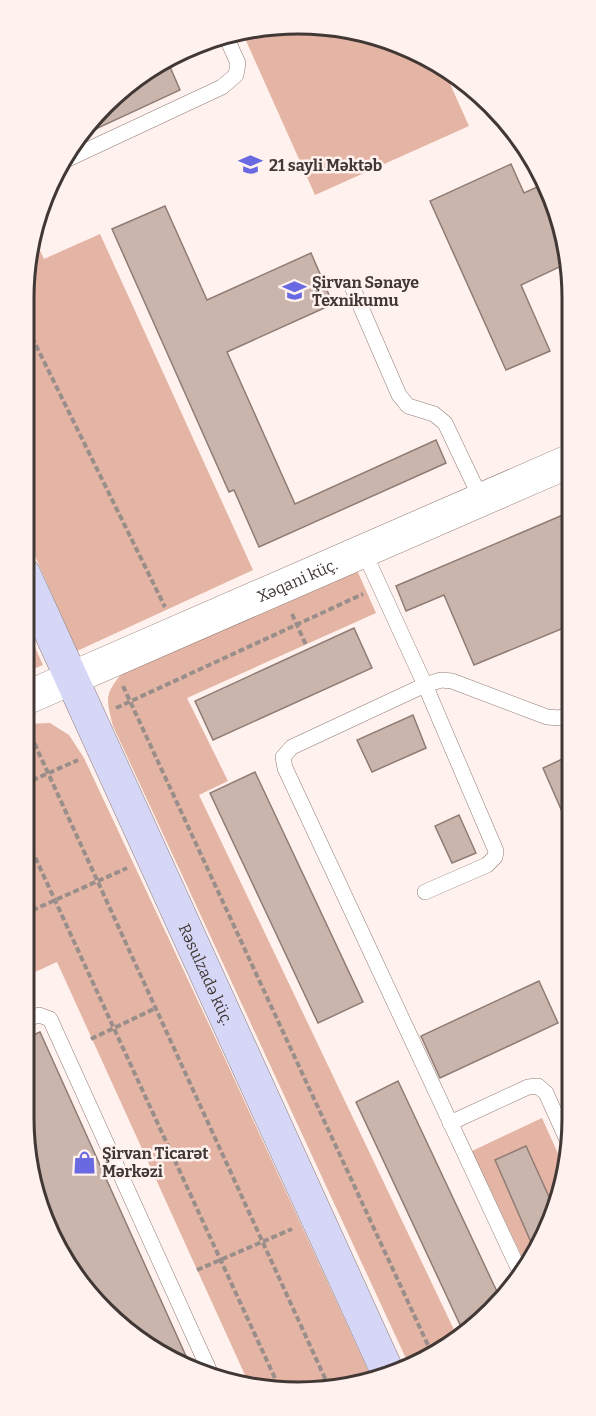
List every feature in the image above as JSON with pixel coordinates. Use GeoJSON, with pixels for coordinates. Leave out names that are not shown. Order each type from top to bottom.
{"type":"FeatureCollection","features":[{"type":"Feature","properties":{"kind":"main road","name":"Rəsulzadə küç."},"geometry":{"type":"LineString","coordinates":[[34,596],[385,1367]]}},
{"type":"Feature","properties":{"kind":"street","name":"Xəqani küç."},"geometry":{"type":"LineString","coordinates":[[34,705],[72,678],[562,465]]}},
{"type":"Feature","properties":{"kind":"lane"},"geometry":{"type":"LineString","coordinates":[[77,155],[222,87],[236,75],[238,63],[229,43]]}},
{"type":"Feature","properties":{"kind":"lane"},"geometry":{"type":"LineString","coordinates":[[352,289],[399,394],[408,406],[434,414],[446,423],[482,501]]}},
{"type":"Feature","properties":{"kind":"lane"},"geometry":{"type":"LineString","coordinates":[[364,552],[425,685],[496,851],[495,857],[487,864],[425,892]]}},
{"type":"Feature","properties":{"kind":"lane"},"geometry":{"type":"LineString","coordinates":[[517,1265],[285,768],[284,757],[292,747],[425,685],[441,680],[452,681],[547,717],[562,717]]}},
{"type":"Feature","properties":{"kind":"lane"},"geometry":{"type":"LineString","coordinates":[[34,1017],[39,1015],[50,1019],[207,1365]]}},
{"type":"Feature","properties":{"kind":"lane"},"geometry":{"type":"LineString","coordinates":[[450,1122],[528,1087],[538,1086],[546,1093],[561,1127]]}},
{"type":"Feature","properties":{"kind":"path"},"geometry":{"type":"LineString","coordinates":[[34,341],[167,610]]}},
{"type":"Feature","properties":{"kind":"path"},"geometry":{"type":"LineString","coordinates":[[109,711],[366,592]]}},
{"type":"Feature","properties":{"kind":"path"},"geometry":{"type":"LineString","coordinates":[[289,608],[306,645]]}},
{"type":"Feature","properties":{"kind":"path"},"geometry":{"type":"LineString","coordinates":[[120,676],[429,1347]]}},
{"type":"Feature","properties":{"kind":"path"},"geometry":{"type":"LineString","coordinates":[[34,734],[97,881],[326,1380]]}},
{"type":"Feature","properties":{"kind":"path"},"geometry":{"type":"LineString","coordinates":[[34,780],[84,758]]}},
{"type":"Feature","properties":{"kind":"path"},"geometry":{"type":"LineString","coordinates":[[34,854],[276,1380]]}},
{"type":"Feature","properties":{"kind":"path"},"geometry":{"type":"LineString","coordinates":[[34,910],[134,865]]}},
{"type":"Feature","properties":{"kind":"path"},"geometry":{"type":"LineString","coordinates":[[91,1039],[156,1008]]}},
{"type":"Feature","properties":{"kind":"path"},"geometry":{"type":"LineString","coordinates":[[197,1270],[301,1225]]}},
{"type":"Feature","properties":{"kind":"shaded area"},"geometry":{"type":"Polygon","coordinates":[[[298,34],[366,43],[415,62],[450,83],[469,126],[315,195],[246,40],[298,34]]]}},
{"type":"Feature","properties":{"kind":"shaded area"},"geometry":{"type":"Polygon","coordinates":[[[100,234],[253,570],[77,651],[34,554],[34,298],[40,250],[44,259],[100,234]]]}},
{"type":"Feature","properties":{"kind":"shaded area"},"geometry":{"type":"Polygon","coordinates":[[[356,568],[376,613],[187,698],[228,781],[199,795],[454,1330],[430,1346],[406,1358],[113,726],[108,697],[112,686],[123,672],[356,568]]]}},
{"type":"Feature","properties":{"kind":"shaded area"},"geometry":{"type":"Polygon","coordinates":[[[34,645],[43,665],[34,669],[34,645]]]}},
{"type":"Feature","properties":{"kind":"shaded area"},"geometry":{"type":"Polygon","coordinates":[[[50,723],[69,735],[84,758],[369,1372],[298,1382],[245,1376],[57,962],[34,972],[34,724],[50,723]]]}},
{"type":"Feature","properties":{"kind":"shaded area"},"geometry":{"type":"Polygon","coordinates":[[[542,1118],[559,1155],[548,1203],[522,1256],[472,1151],[542,1118]]]}},
{"type":"Feature","properties":{"kind":"building"},"geometry":{"type":"Polygon","coordinates":[[[170,68],[180,90],[96,129],[124,100],[170,68]]]}},
{"type":"Feature","properties":{"kind":"building"},"geometry":{"type":"Polygon","coordinates":[[[511,164],[524,193],[537,187],[553,230],[559,267],[521,285],[550,351],[506,370],[430,201],[511,164]]]}},
{"type":"Feature","properties":{"kind":"building"},"geometry":{"type":"Polygon","coordinates":[[[165,206],[207,300],[311,253],[333,304],[227,352],[295,504],[436,440],[446,463],[259,547],[234,490],[229,492],[112,229],[165,206]]]}},
{"type":"Feature","properties":{"kind":"building"},"geometry":{"type":"Polygon","coordinates":[[[562,515],[562,629],[474,665],[444,595],[406,611],[396,586],[562,515]]]}},
{"type":"Feature","properties":{"kind":"building"},"geometry":{"type":"Polygon","coordinates":[[[354,628],[372,668],[213,740],[195,701],[354,628]]]}},
{"type":"Feature","properties":{"kind":"building"},"geometry":{"type":"Polygon","coordinates":[[[413,715],[426,748],[372,772],[357,740],[413,715]]]}},
{"type":"Feature","properties":{"kind":"building"},"geometry":{"type":"Polygon","coordinates":[[[562,759],[562,811],[543,768],[562,759]]]}},
{"type":"Feature","properties":{"kind":"building"},"geometry":{"type":"Polygon","coordinates":[[[255,772],[363,1002],[318,1023],[210,793],[255,772]]]}},
{"type":"Feature","properties":{"kind":"building"},"geometry":{"type":"Polygon","coordinates":[[[459,815],[476,853],[452,863],[435,826],[459,815]]]}},
{"type":"Feature","properties":{"kind":"building"},"geometry":{"type":"Polygon","coordinates":[[[539,981],[558,1023],[440,1078],[421,1036],[539,981]]]}},
{"type":"Feature","properties":{"kind":"building"},"geometry":{"type":"Polygon","coordinates":[[[40,1032],[186,1356],[152,1337],[124,1316],[89,1278],[62,1235],[48,1203],[37,1152],[34,1118],[34,1035],[40,1032]]]}},
{"type":"Feature","properties":{"kind":"building"},"geometry":{"type":"Polygon","coordinates":[[[398,1081],[497,1291],[460,1325],[356,1102],[398,1081]]]}},
{"type":"Feature","properties":{"kind":"building"},"geometry":{"type":"Polygon","coordinates":[[[526,1146],[550,1198],[531,1241],[495,1160],[526,1146]]]}},
{"type":"Feature","properties":{"kind":"place","name":"21 sayli Məktəb"},"geometry":{"type":"Point","coordinates":[251,165]}},
{"type":"Feature","properties":{"kind":"place","name":"Şirvan Sənaye Texnikumu"},"geometry":{"type":"Point","coordinates":[294,291]}},
{"type":"Feature","properties":{"kind":"place","name":"Şirvan Ticarət Mərkəzi"},"geometry":{"type":"Point","coordinates":[84,1162]}}]}
